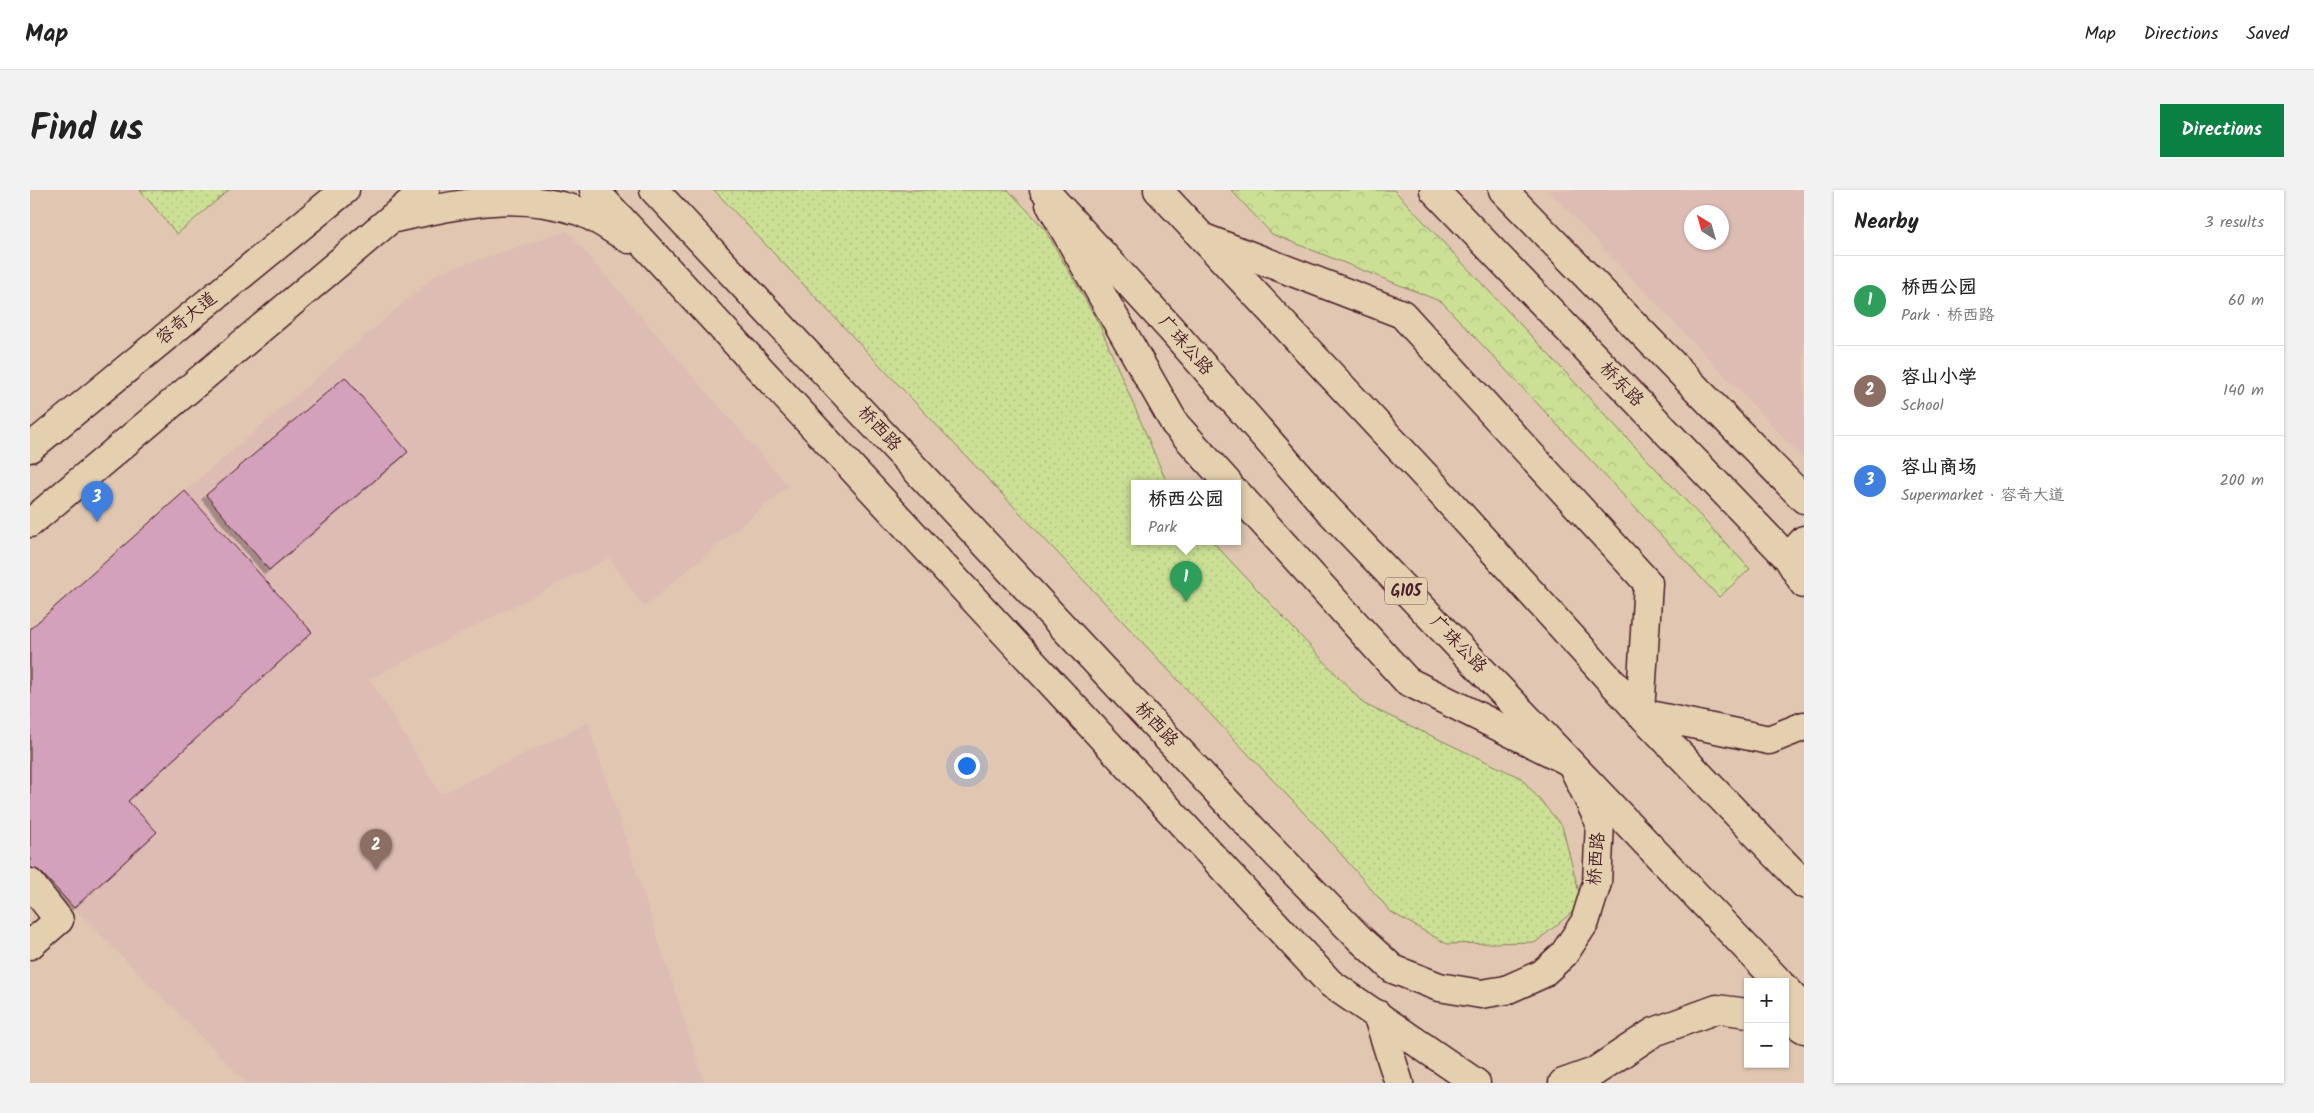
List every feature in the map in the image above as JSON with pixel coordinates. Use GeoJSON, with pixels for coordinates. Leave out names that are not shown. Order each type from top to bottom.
{"type":"FeatureCollection","features":[{"type":"Feature","properties":{"kind":"main road","name":"容奇大道"},"geometry":{"type":"LineString","coordinates":[[30,448],[345,190]]}},
{"type":"Feature","properties":{"kind":"main road"},"geometry":{"type":"LineString","coordinates":[[30,523],[425,190]]}},
{"type":"Feature","properties":{"kind":"main road"},"geometry":{"type":"LineString","coordinates":[[594,190],[1330,984],[1377,1014],[1476,1083]]}},
{"type":"Feature","properties":{"kind":"main road","name":"桥西路"},"geometry":{"type":"LineString","coordinates":[[654,190],[1259,836],[1359,938],[1393,969],[1440,987],[1481,994],[1506,990],[1542,974],[1564,954],[1585,922],[1597,883],[1600,823],[1571,763]]}},
{"type":"Feature","properties":{"kind":"main road"},"geometry":{"type":"LineString","coordinates":[[1043,190],[1175,424],[1225,480]]}},
{"type":"Feature","properties":{"kind":"main road","name":"广珠公路"},"geometry":{"type":"LineString","coordinates":[[1043,190],[1171,329],[1327,508],[1775,978]]}},
{"type":"Feature","properties":{"kind":"main road"},"geometry":{"type":"LineString","coordinates":[[1158,190],[1433,484],[1640,712],[1804,884]]}},
{"type":"Feature","properties":{"kind":"main road","name":"桥东路"},"geometry":{"type":"LineString","coordinates":[[1434,190],[1796,549],[1804,584]]}},
{"type":"Feature","properties":{"kind":"main road"},"geometry":{"type":"LineString","coordinates":[[1503,190],[1804,499]]}},
{"type":"Feature","properties":{"kind":"main road"},"geometry":{"type":"LineString","coordinates":[[391,219],[468,202],[529,200],[580,211],[651,251]]}},
{"type":"Feature","properties":{"kind":"main road"},"geometry":{"type":"LineString","coordinates":[[1204,238],[1402,314],[1648,583],[1640,712]]}},
{"type":"Feature","properties":{"kind":"main road"},"geometry":{"type":"LineString","coordinates":[[1241,497],[1407,681],[1571,763]]}},
{"type":"Feature","properties":{"kind":"main road"},"geometry":{"type":"LineString","coordinates":[[1640,712],[1769,740],[1804,726]]}},
{"type":"Feature","properties":{"kind":"main road"},"geometry":{"type":"LineString","coordinates":[[30,883],[59,920],[30,945]]}},
{"type":"Feature","properties":{"kind":"main road"},"geometry":{"type":"LineString","coordinates":[[1789,992],[1804,1008]]}},
{"type":"Feature","properties":{"kind":"main road"},"geometry":{"type":"LineString","coordinates":[[1563,1083],[1588,1078],[1654,1032],[1717,1009],[1744,1012]]}},
{"type":"Feature","properties":{"kind":"main road"},"geometry":{"type":"LineString","coordinates":[[1377,1014],[1400,1083]]}},
{"type":"Feature","properties":{"kind":"main road"},"geometry":{"type":"LineString","coordinates":[[1789,1020],[1804,1029]]}},
{"type":"Feature","properties":{"kind":"shaded area"},"geometry":{"type":"Polygon","coordinates":[[[1548,190],[1804,190],[1804,459],[1548,190]]]}},
{"type":"Feature","properties":{"kind":"shaded area"},"geometry":{"type":"Polygon","coordinates":[[[567,231],[788,486],[644,607],[609,558],[370,679],[441,794],[588,723],[705,1083],[247,1083],[74,908],[156,832],[128,801],[312,632],[185,491],[438,273],[567,231]]]}},
{"type":"Feature","properties":{"kind":"green space"},"geometry":{"type":"Polygon","coordinates":[[[140,190],[229,190],[177,234],[140,190]]]}},
{"type":"Feature","properties":{"kind":"green space"},"geometry":{"type":"Polygon","coordinates":[[[714,190],[1008,190],[1044,228],[1099,324],[1166,480],[1131,480],[1131,545],[1216,545],[1364,704],[1521,778],[1562,826],[1582,904],[1536,942],[1447,944],[1391,912],[1322,832],[714,190]]]}},
{"type":"Feature","properties":{"kind":"green space"},"geometry":{"type":"Polygon","coordinates":[[[1231,190],[1394,190],[1750,569],[1719,597],[1442,302],[1272,234],[1231,190]]]}},
{"type":"Feature","properties":{"kind":"building"},"geometry":{"type":"Polygon","coordinates":[[[345,377],[408,452],[269,570],[206,495],[345,377]]]}},
{"type":"Feature","properties":{"kind":"building"},"geometry":{"type":"Polygon","coordinates":[[[185,491],[312,632],[128,801],[157,832],[74,908],[41,872],[30,883],[30,629],[185,491]]]}},
{"type":"Feature","properties":{"kind":"place","name":"容山商场"},"geometry":{"type":"Point","coordinates":[97,522]}},
{"type":"Feature","properties":{"kind":"place","name":"桥西公园"},"geometry":{"type":"Point","coordinates":[1186,602]}},
{"type":"Feature","properties":{"kind":"place","name":"容山小学"},"geometry":{"type":"Point","coordinates":[376,870]}}]}
